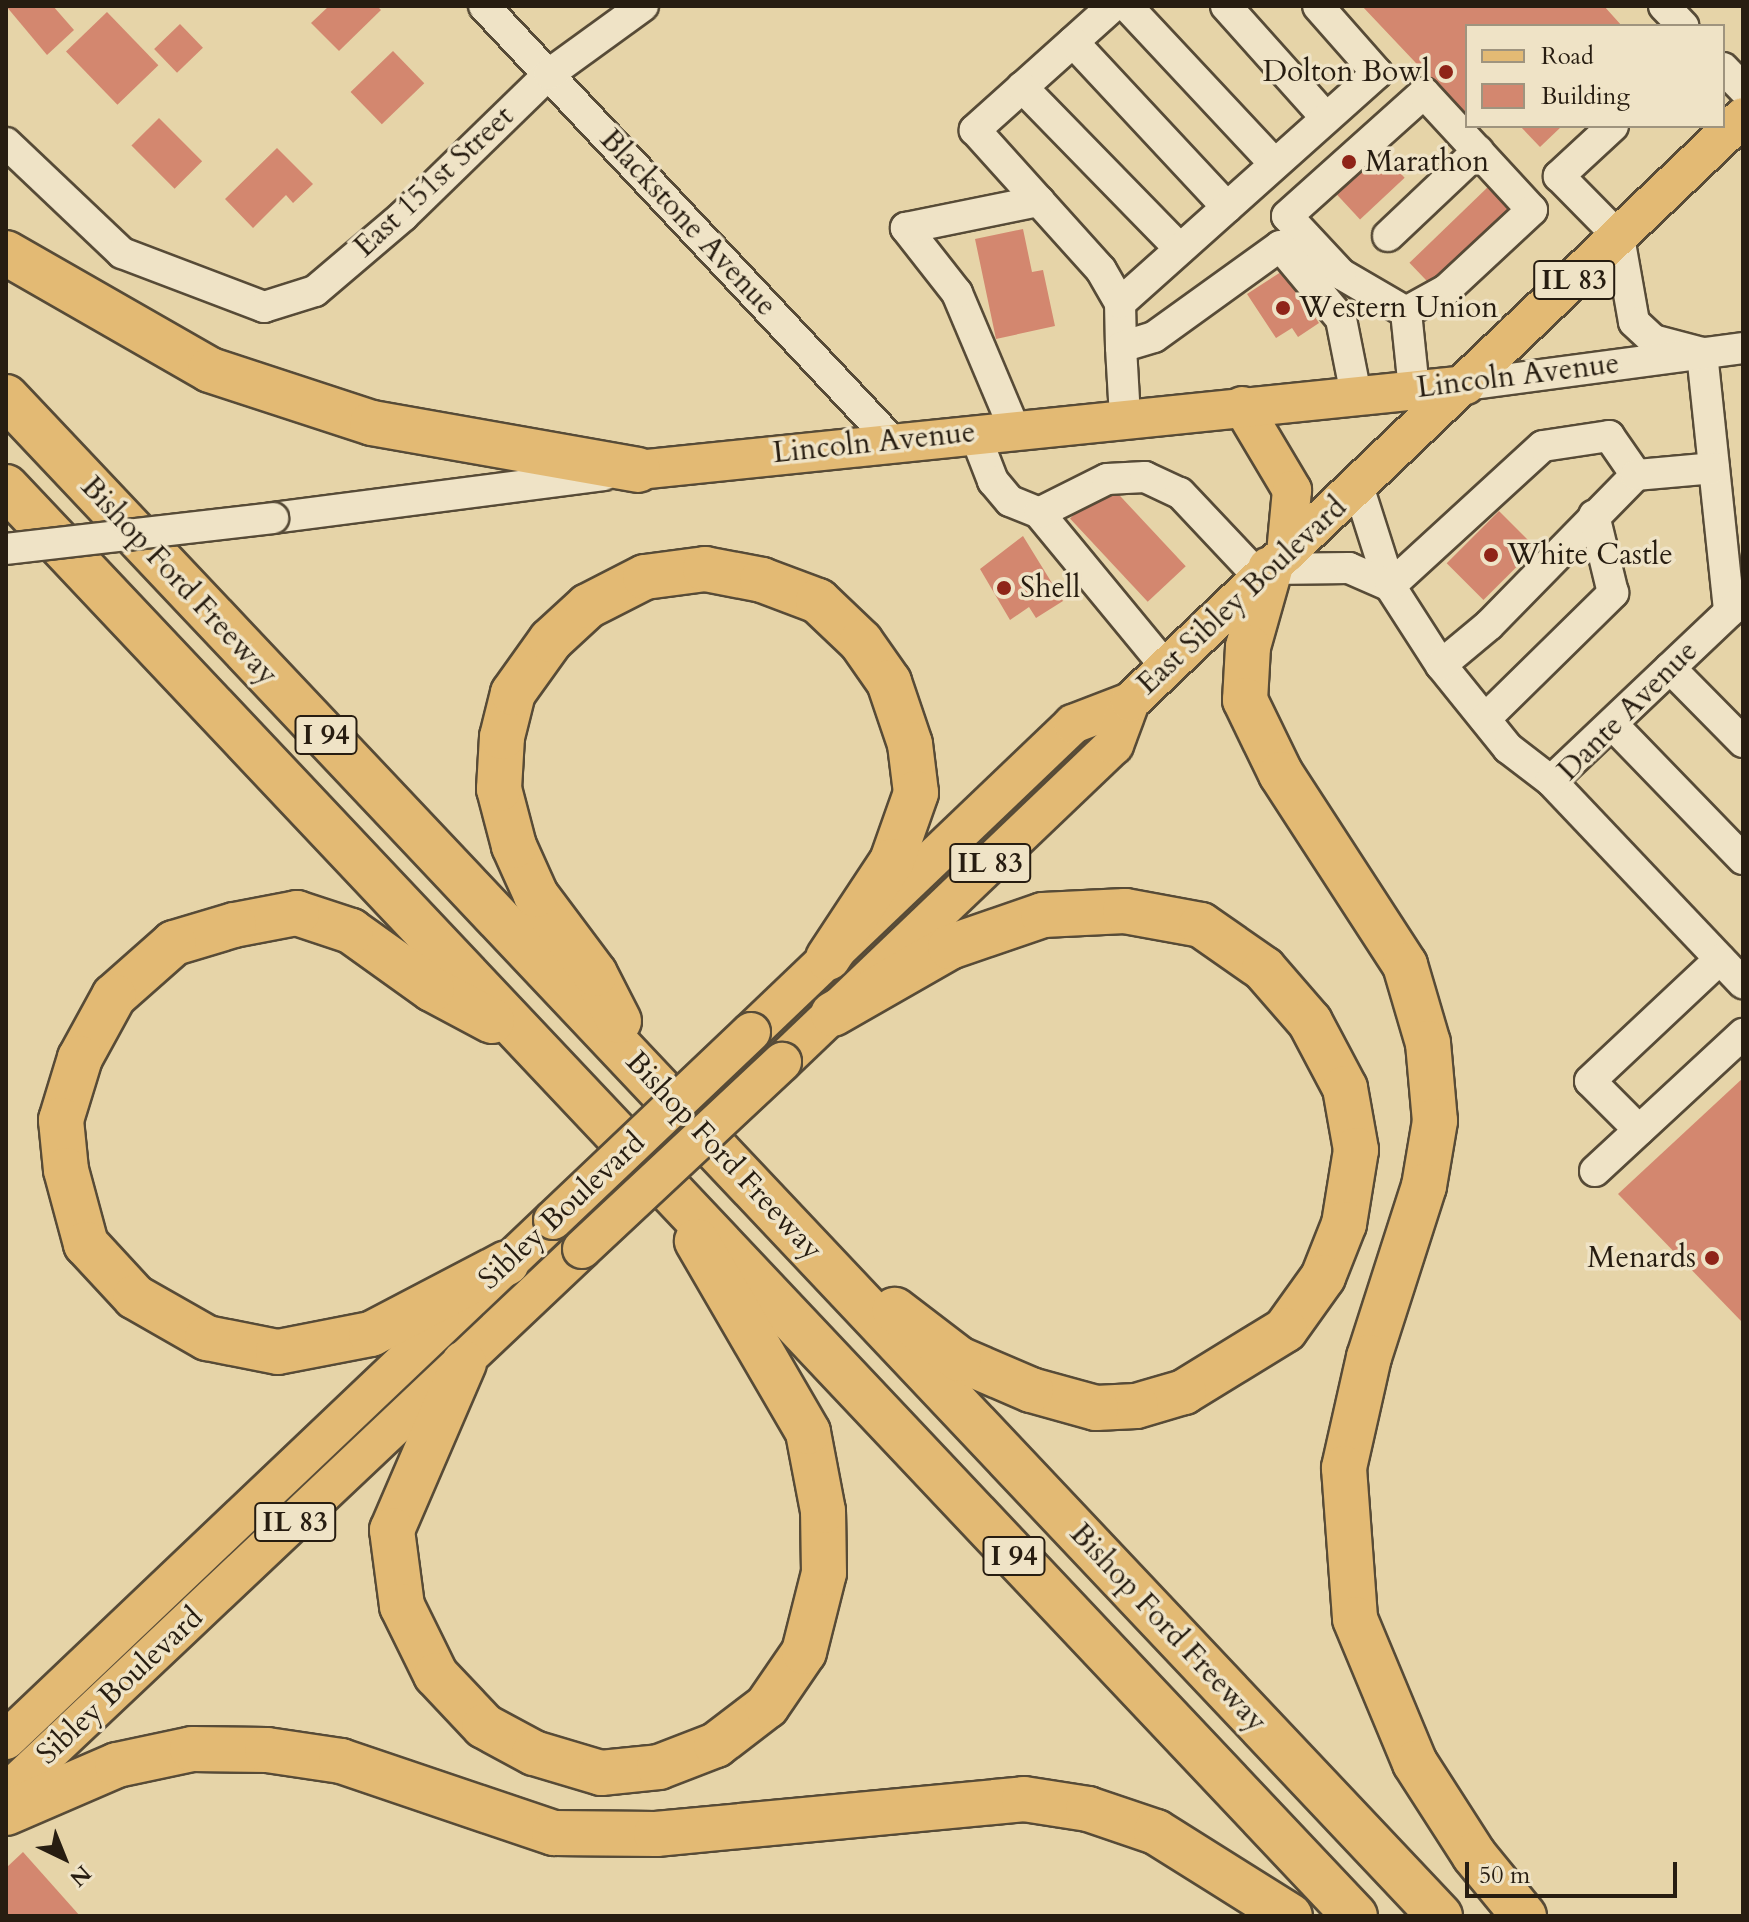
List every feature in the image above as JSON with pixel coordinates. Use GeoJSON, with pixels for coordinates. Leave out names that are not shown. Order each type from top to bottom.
{"type":"FeatureCollection","features":[{"type":"Feature","properties":{"kind":"highway"},"geometry":{"type":"LineString","coordinates":[[6,253],[210,370],[372,423],[638,470]]}},
{"type":"Feature","properties":{"kind":"highway","name":"Bishop Ford Freeway"},"geometry":{"type":"LineString","coordinates":[[6,397],[647,1072],[824,1264],[1440,1916]]}},
{"type":"Feature","properties":{"kind":"highway","name":"Bishop Ford Freeway"},"geometry":{"type":"LineString","coordinates":[[6,487],[1355,1916]]}},
{"type":"Feature","properties":{"kind":"highway"},"geometry":{"type":"LineString","coordinates":[[1272,567],[1248,647],[1245,700],[1281,774],[1405,965],[1428,1043],[1435,1121],[1424,1186],[1369,1357],[1344,1468],[1355,1619],[1415,1763],[1474,1855],[1524,1916]]}},
{"type":"Feature","properties":{"kind":"highway"},"geometry":{"type":"LineString","coordinates":[[647,1072],[595,974],[536,895],[514,846],[499,789],[502,737],[513,693],[551,640],[588,606],[645,577],[705,569],[762,580],[818,601],[861,642],[889,682],[910,744],[916,793],[892,861],[828,958]]}},
{"type":"Feature","properties":{"kind":"highway"},"geometry":{"type":"LineString","coordinates":[[824,1264],[997,1379],[1096,1408],[1136,1406],[1184,1392],[1285,1330],[1323,1277],[1344,1224],[1356,1150],[1345,1088],[1310,1022],[1264,969],[1201,925],[1125,911],[1043,915],[950,947],[833,1014]]}},
{"type":"Feature","properties":{"kind":"highway"},"geometry":{"type":"LineString","coordinates":[[507,1263],[371,1334],[278,1352],[207,1338],[135,1297],[86,1244],[61,1120],[80,1058],[114,996],[164,952],[234,925],[297,913],[351,931],[432,989],[525,1039]]}},
{"type":"Feature","properties":{"kind":"highway"},"geometry":{"type":"LineString","coordinates":[[464,1363],[392,1530],[402,1606],[436,1675],[484,1726],[534,1753],[601,1773],[659,1767],[716,1745],[767,1706],[804,1652],[824,1573],[823,1511],[808,1432],[674,1196]]}},
{"type":"Feature","properties":{"kind":"highway"},"geometry":{"type":"LineString","coordinates":[[6,1813],[117,1765],[192,1749],[267,1750],[341,1761],[554,1833],[656,1834],[1024,1799],[1088,1809],[1156,1832],[1290,1916]]}},
{"type":"Feature","properties":{"kind":"main road","name":"East Sibley Boulevard"},"geometry":{"type":"LineString","coordinates":[[582,1249],[1114,745],[1130,702],[1466,385],[1743,117]]}},
{"type":"Feature","properties":{"kind":"main road","name":"Lincoln Avenue"},"geometry":{"type":"LineString","coordinates":[[638,470],[891,440],[1466,385]]}},
{"type":"Feature","properties":{"kind":"main road"},"geometry":{"type":"LineString","coordinates":[[1242,406],[1292,490],[1272,567]]}},
{"type":"Feature","properties":{"kind":"main road","name":"Sibley Boulevard"},"geometry":{"type":"LineString","coordinates":[[6,1740],[1073,724],[1130,702]]}},
{"type":"Feature","properties":{"kind":"main road","name":"Sibley Boulevard"},"geometry":{"type":"LineString","coordinates":[[6,1793],[582,1249]]}},
{"type":"Feature","properties":{"kind":"street","name":"Blackstone Avenue"},"geometry":{"type":"LineString","coordinates":[[484,6],[891,440]]}},
{"type":"Feature","properties":{"kind":"street","name":"East 151st Street"},"geometry":{"type":"LineString","coordinates":[[6,143],[122,253],[264,307],[315,291],[403,216],[549,74],[643,6]]}},
{"type":"Feature","properties":{"kind":"street"},"geometry":{"type":"LineString","coordinates":[[1113,6],[975,130],[1101,270],[1120,303],[1125,417]]}},
{"type":"Feature","properties":{"kind":"street"},"geometry":{"type":"LineString","coordinates":[[1127,6],[1275,164]]}},
{"type":"Feature","properties":{"kind":"street"},"geometry":{"type":"LineString","coordinates":[[1226,6],[1326,118]]}},
{"type":"Feature","properties":{"kind":"street"},"geometry":{"type":"LineString","coordinates":[[1120,303],[1377,73],[1318,6]]}},
{"type":"Feature","properties":{"kind":"street"},"geometry":{"type":"LineString","coordinates":[[1664,6],[1681,24]]}},
{"type":"Feature","properties":{"kind":"street"},"geometry":{"type":"LineString","coordinates":[[1073,42],[1227,207]]}},
{"type":"Feature","properties":{"kind":"street"},"geometry":{"type":"LineString","coordinates":[[1725,70],[1743,89]]}},
{"type":"Feature","properties":{"kind":"street"},"geometry":{"type":"LineString","coordinates":[[1022,87],[1180,249]]}},
{"type":"Feature","properties":{"kind":"street"},"geometry":{"type":"LineString","coordinates":[[1424,93],[1532,210],[1446,290],[1406,312],[1341,274],[1287,216],[1424,93]]}},
{"type":"Feature","properties":{"kind":"street"},"geometry":{"type":"LineString","coordinates":[[1611,128],[1559,176],[1619,237],[1634,322],[1653,340],[1702,353]]}},
{"type":"Feature","properties":{"kind":"street"},"geometry":{"type":"LineString","coordinates":[[1388,236],[1478,151]]}},
{"type":"Feature","properties":{"kind":"street"},"geometry":{"type":"LineString","coordinates":[[1014,428],[957,293],[906,228],[1039,201]]}},
{"type":"Feature","properties":{"kind":"street"},"geometry":{"type":"LineString","coordinates":[[1121,347],[1154,337],[1280,246],[1341,319],[1356,395]]}},
{"type":"Feature","properties":{"kind":"street"},"geometry":{"type":"LineString","coordinates":[[1406,312],[1414,389]]}},
{"type":"Feature","properties":{"kind":"street","name":"Lincoln Avenue"},"geometry":{"type":"LineString","coordinates":[[1466,385],[1743,348]]}},
{"type":"Feature","properties":{"kind":"street","name":"Dante Avenue"},"geometry":{"type":"LineString","coordinates":[[1702,353],[1714,468],[1738,612],[1670,668],[1551,781],[1743,983]]}},
{"type":"Feature","properties":{"kind":"street"},"geometry":{"type":"LineString","coordinates":[[974,432],[993,481],[1010,501],[1039,513],[1166,667]]}},
{"type":"Feature","properties":{"kind":"street"},"geometry":{"type":"LineString","coordinates":[[1390,586],[1543,446],[1609,436],[1636,475]]}},
{"type":"Feature","properties":{"kind":"street"},"geometry":{"type":"LineString","coordinates":[[1441,665],[1489,625],[1636,475],[1714,468]]}},
{"type":"Feature","properties":{"kind":"street","name":"Lincoln Avenue"},"geometry":{"type":"LineString","coordinates":[[6,549],[638,470]]}},
{"type":"Feature","properties":{"kind":"street"},"geometry":{"type":"LineString","coordinates":[[1039,513],[1107,479],[1145,477],[1180,493],[1272,567],[1349,568],[1390,586]]}},
{"type":"Feature","properties":{"kind":"street"},"geometry":{"type":"LineString","coordinates":[[1358,486],[1390,586],[1441,665],[1508,748],[1551,781]]}},
{"type":"Feature","properties":{"kind":"street"},"geometry":{"type":"LineString","coordinates":[[1485,719],[1613,593],[1594,515]]}},
{"type":"Feature","properties":{"kind":"street"},"geometry":{"type":"LineString","coordinates":[[1670,668],[1743,742]]}},
{"type":"Feature","properties":{"kind":"street"},"geometry":{"type":"LineString","coordinates":[[1612,724],[1743,859]]}},
{"type":"Feature","properties":{"kind":"street"},"geometry":{"type":"LineString","coordinates":[[1639,1130],[1590,1081],[1720,959]]}},
{"type":"Feature","properties":{"kind":"street"},"geometry":{"type":"LineString","coordinates":[[1595,1171],[1743,1034]]}},
{"type":"Feature","properties":{"kind":"building"},"geometry":{"type":"Polygon","coordinates":[[[6,6],[53,6],[74,30],[47,55],[6,6]]]}},
{"type":"Feature","properties":{"kind":"building"},"geometry":{"type":"Polygon","coordinates":[[[329,6],[377,6],[381,10],[339,51],[311,23],[329,6]]]}},
{"type":"Feature","properties":{"kind":"building","name":"Dolton Bowl"},"geometry":{"type":"Polygon","coordinates":[[[1362,6],[1604,6],[1620,24],[1465,24],[1465,115],[1362,6]]]}},
{"type":"Feature","properties":{"kind":"building"},"geometry":{"type":"Polygon","coordinates":[[[107,12],[158,65],[117,105],[66,52],[107,12]]]}},
{"type":"Feature","properties":{"kind":"building"},"geometry":{"type":"Polygon","coordinates":[[[180,24],[203,48],[177,73],[154,49],[180,24]]]}},
{"type":"Feature","properties":{"kind":"building"},"geometry":{"type":"Polygon","coordinates":[[[393,51],[424,83],[382,124],[351,92],[393,51]]]}},
{"type":"Feature","properties":{"kind":"building"},"geometry":{"type":"Polygon","coordinates":[[[159,118],[202,161],[175,189],[131,146],[159,118]]]}},
{"type":"Feature","properties":{"kind":"building"},"geometry":{"type":"Polygon","coordinates":[[[1522,128],[1560,128],[1540,147],[1522,128]]]}},
{"type":"Feature","properties":{"kind":"building"},"geometry":{"type":"Polygon","coordinates":[[[1361,131],[1405,178],[1360,219],[1316,173],[1361,131]]]}},
{"type":"Feature","properties":{"kind":"building"},"geometry":{"type":"Polygon","coordinates":[[[277,148],[313,184],[293,203],[286,195],[253,228],[225,199],[277,148]]]}},
{"type":"Feature","properties":{"kind":"building","name":"Marathon"},"geometry":{"type":"Polygon","coordinates":[[[1490,185],[1511,207],[1430,284],[1409,263],[1490,185]]]}},
{"type":"Feature","properties":{"kind":"building"},"geometry":{"type":"Polygon","coordinates":[[[1023,229],[1032,272],[1043,270],[1055,326],[996,339],[975,239],[1023,229]]]}},
{"type":"Feature","properties":{"kind":"building","name":"Western Union"},"geometry":{"type":"Polygon","coordinates":[[[1284,270],[1319,323],[1298,337],[1292,328],[1276,338],[1247,294],[1284,270]]]}},
{"type":"Feature","properties":{"kind":"building","name":"Shell"},"geometry":{"type":"Polygon","coordinates":[[[1108,483],[1186,566],[1148,602],[1070,518],[1108,483]]]}},
{"type":"Feature","properties":{"kind":"building","name":"White Castle"},"geometry":{"type":"Polygon","coordinates":[[[1499,511],[1536,548],[1483,600],[1447,563],[1499,511]]]}},
{"type":"Feature","properties":{"kind":"building","name":"Shell"},"geometry":{"type":"Polygon","coordinates":[[[1023,536],[1063,601],[1036,618],[1029,607],[1010,620],[980,569],[1023,536]]]}},
{"type":"Feature","properties":{"kind":"building","name":"Menards"},"geometry":{"type":"Polygon","coordinates":[[[1743,1078],[1743,1323],[1618,1194],[1743,1078]]]}},
{"type":"Feature","properties":{"kind":"building"},"geometry":{"type":"Polygon","coordinates":[[[23,1852],[80,1916],[6,1916],[6,1868],[23,1852]]]}},
{"type":"Feature","properties":{"kind":"place","name":"Dolton Bowl"},"geometry":{"type":"Point","coordinates":[1446,72]}},
{"type":"Feature","properties":{"kind":"place","name":"Marathon"},"geometry":{"type":"Point","coordinates":[1349,162]}},
{"type":"Feature","properties":{"kind":"place","name":"Western Union"},"geometry":{"type":"Point","coordinates":[1283,308]}},
{"type":"Feature","properties":{"kind":"place","name":"White Castle"},"geometry":{"type":"Point","coordinates":[1491,555]}},
{"type":"Feature","properties":{"kind":"place","name":"Shell"},"geometry":{"type":"Point","coordinates":[1004,588]}},
{"type":"Feature","properties":{"kind":"place","name":"Menards"},"geometry":{"type":"Point","coordinates":[1712,1258]}}]}
